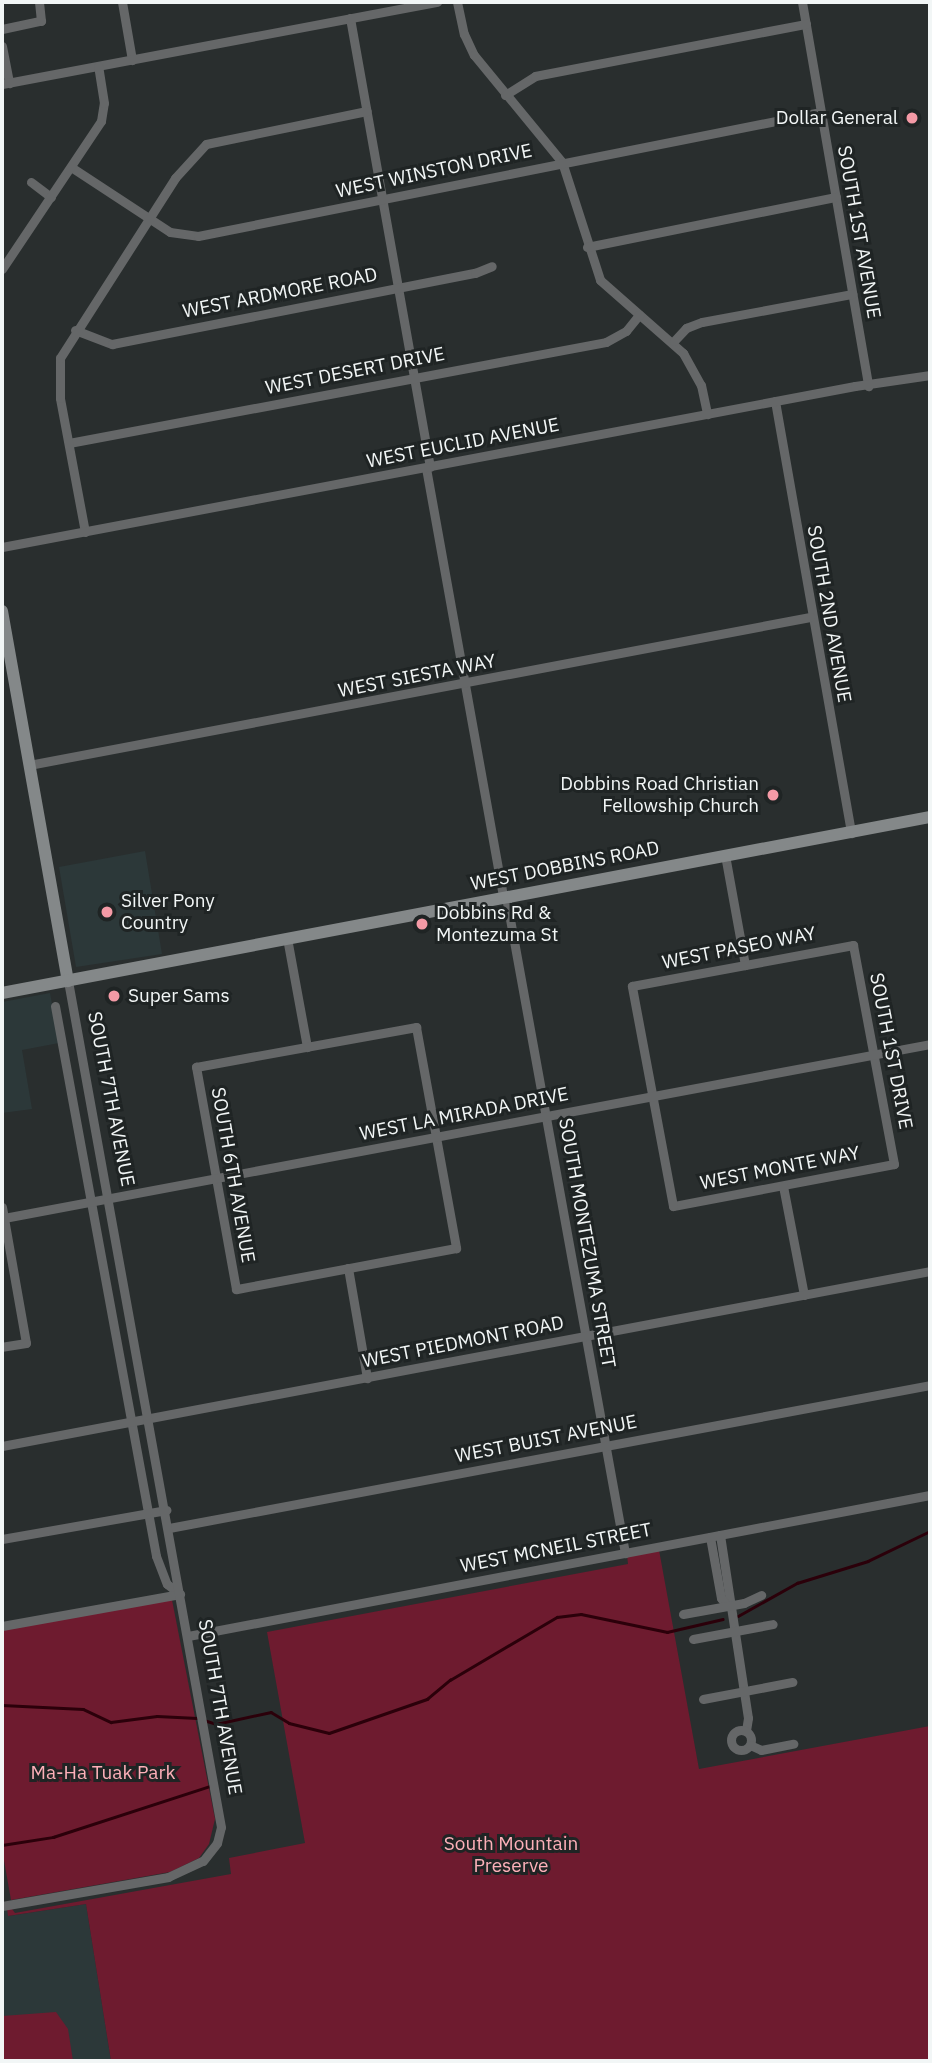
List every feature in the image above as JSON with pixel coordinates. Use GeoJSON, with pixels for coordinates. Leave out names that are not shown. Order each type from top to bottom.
{"type":"FeatureCollection","features":[{"type":"Feature","properties":{"kind":"main road","name":"SOUTH 7TH AVENUE"},"geometry":{"type":"LineString","coordinates":[[2,611],[7,672],[29,765],[68,981]]}},
{"type":"Feature","properties":{"kind":"main road","name":"WEST DOBBINS ROAD"},"geometry":{"type":"LineString","coordinates":[[2,993],[930,817]]}},
{"type":"Feature","properties":{"kind":"street"},"geometry":{"type":"LineString","coordinates":[[2,29],[41,20],[39,2]]}},
{"type":"Feature","properties":{"kind":"street"},"geometry":{"type":"LineString","coordinates":[[122,2],[132,60]]}},
{"type":"Feature","properties":{"kind":"street"},"geometry":{"type":"LineString","coordinates":[[2,49],[5,83],[437,2]]}},
{"type":"Feature","properties":{"kind":"street"},"geometry":{"type":"LineString","coordinates":[[457,2],[467,44],[505,95],[562,162],[586,247],[600,280],[639,315],[674,341],[698,378],[707,414]]}},
{"type":"Feature","properties":{"kind":"street","name":"SOUTH 1ST AVENUE"},"geometry":{"type":"LineString","coordinates":[[802,2],[869,386]]}},
{"type":"Feature","properties":{"kind":"street","name":"SOUTH MONTEZUMA STREET"},"geometry":{"type":"LineString","coordinates":[[350,18],[414,377],[463,686],[547,1117],[625,1553]]}},
{"type":"Feature","properties":{"kind":"street"},"geometry":{"type":"LineString","coordinates":[[505,95],[536,76],[806,24]]}},
{"type":"Feature","properties":{"kind":"street"},"geometry":{"type":"LineString","coordinates":[[2,269],[103,117],[98,66]]}},
{"type":"Feature","properties":{"kind":"street"},"geometry":{"type":"LineString","coordinates":[[85,532],[58,370],[75,330],[175,178],[206,144],[367,111]]}},
{"type":"Feature","properties":{"kind":"street","name":"WEST WINSTON DRIVE"},"geometry":{"type":"LineString","coordinates":[[71,167],[170,232],[198,236],[821,112]]}},
{"type":"Feature","properties":{"kind":"street"},"geometry":{"type":"LineString","coordinates":[[31,182],[51,197]]}},
{"type":"Feature","properties":{"kind":"street"},"geometry":{"type":"LineString","coordinates":[[586,247],[836,197]]}},
{"type":"Feature","properties":{"kind":"street","name":"WEST ARDMORE ROAD"},"geometry":{"type":"LineString","coordinates":[[75,330],[112,344],[398,288],[492,266]]}},
{"type":"Feature","properties":{"kind":"street"},"geometry":{"type":"LineString","coordinates":[[674,341],[686,328],[702,322],[852,294]]}},
{"type":"Feature","properties":{"kind":"street","name":"WEST DESERT DRIVE"},"geometry":{"type":"LineString","coordinates":[[69,443],[606,342],[626,331],[639,315]]}},
{"type":"Feature","properties":{"kind":"street","name":"WEST EUCLID AVENUE"},"geometry":{"type":"LineString","coordinates":[[2,547],[775,401],[930,376]]}},
{"type":"Feature","properties":{"kind":"street","name":"SOUTH 2ND AVENUE"},"geometry":{"type":"LineString","coordinates":[[775,401],[810,617],[851,832]]}},
{"type":"Feature","properties":{"kind":"street","name":"WEST SIESTA WAY"},"geometry":{"type":"LineString","coordinates":[[29,765],[463,686],[810,617]]}},
{"type":"Feature","properties":{"kind":"street"},"geometry":{"type":"LineString","coordinates":[[725,855],[745,965]]}},
{"type":"Feature","properties":{"kind":"street"},"geometry":{"type":"LineString","coordinates":[[287,938],[307,1047],[416,1027],[456,1248],[348,1268],[367,1378]]}},
{"type":"Feature","properties":{"kind":"street","name":"WEST PASEO WAY"},"geometry":{"type":"LineString","coordinates":[[652,1096],[632,986],[853,945]]}},
{"type":"Feature","properties":{"kind":"street","name":"SOUTH 1ST DRIVE"},"geometry":{"type":"LineString","coordinates":[[853,945],[894,1164]]}},
{"type":"Feature","properties":{"kind":"street","name":"SOUTH 7TH AVENUE"},"geometry":{"type":"LineString","coordinates":[[2,1906],[168,1877],[203,1861],[217,1843],[221,1827],[111,1198],[68,981]]}},
{"type":"Feature","properties":{"kind":"street","name":"SOUTH 7TH AVENUE"},"geometry":{"type":"LineString","coordinates":[[55,1006],[161,1573],[180,1594]]}},
{"type":"Feature","properties":{"kind":"street","name":"WEST LA MIRADA DRIVE"},"geometry":{"type":"LineString","coordinates":[[4,1219],[930,1044]]}},
{"type":"Feature","properties":{"kind":"street","name":"SOUTH 6TH AVENUE"},"geometry":{"type":"LineString","coordinates":[[307,1047],[196,1067],[236,1289],[348,1268]]}},
{"type":"Feature","properties":{"kind":"street","name":"WEST MONTE WAY"},"geometry":{"type":"LineString","coordinates":[[652,1096],[673,1206],[894,1164]]}},
{"type":"Feature","properties":{"kind":"street"},"geometry":{"type":"LineString","coordinates":[[783,1186],[804,1295]]}},
{"type":"Feature","properties":{"kind":"street"},"geometry":{"type":"LineString","coordinates":[[2,1207],[26,1343],[2,1347]]}},
{"type":"Feature","properties":{"kind":"street","name":"WEST PIEDMONT ROAD"},"geometry":{"type":"LineString","coordinates":[[2,1446],[930,1271]]}},
{"type":"Feature","properties":{"kind":"street","name":"WEST BUIST AVENUE"},"geometry":{"type":"LineString","coordinates":[[169,1528],[930,1385]]}},
{"type":"Feature","properties":{"kind":"street","name":"WEST MCNEIL STREET"},"geometry":{"type":"LineString","coordinates":[[188,1636],[930,1495]]}},
{"type":"Feature","properties":{"kind":"street"},"geometry":{"type":"LineString","coordinates":[[2,1539],[166,1510]]}},
{"type":"Feature","properties":{"kind":"street"},"geometry":{"type":"LineString","coordinates":[[720,1535],[727,1604]]}},
{"type":"Feature","properties":{"kind":"street"},"geometry":{"type":"LineString","coordinates":[[710,1537],[727,1604],[750,1745],[761,1750],[793,1744]]}},
{"type":"Feature","properties":{"kind":"street"},"geometry":{"type":"LineString","coordinates":[[2,1626],[180,1594]]}},
{"type":"Feature","properties":{"kind":"street"},"geometry":{"type":"LineString","coordinates":[[683,1614],[744,1603],[761,1595]]}},
{"type":"Feature","properties":{"kind":"street"},"geometry":{"type":"LineString","coordinates":[[693,1639],[773,1624]]}},
{"type":"Feature","properties":{"kind":"street"},"geometry":{"type":"LineString","coordinates":[[703,1699],[792,1682]]}},
{"type":"Feature","properties":{"kind":"street"},"geometry":{"type":"LineString","coordinates":[[746,1731],[735,1732],[732,1742],[740,1750],[750,1745]]}},
{"type":"Feature","properties":{"kind":"shaded area"},"geometry":{"type":"Polygon","coordinates":[[[145,851],[162,954],[76,967],[59,867],[145,851]]]}},
{"type":"Feature","properties":{"kind":"shaded area"},"geometry":{"type":"Polygon","coordinates":[[[50,993],[59,1043],[22,1050],[32,1109],[2,1113],[2,1002],[50,993]]]}},
{"type":"Feature","properties":{"kind":"shaded area"},"geometry":{"type":"Polygon","coordinates":[[[86,1904],[111,2061],[2,2061],[2,1908],[7,1908],[9,1916],[86,1904]]]}},
{"type":"Feature","properties":{"kind":"green space","name":"South Mountain Preserve"},"geometry":{"type":"Polygon","coordinates":[[[659,1550],[699,1769],[930,1726],[930,2061],[111,2061],[86,1904],[8,1916],[7,1908],[9,1905],[15,1913],[231,1874],[229,1858],[305,1843],[267,1632],[628,1564],[627,1555],[659,1550]]]}},
{"type":"Feature","properties":{"kind":"green space","name":"Ma-Ha Tuak Park"},"geometry":{"type":"Polygon","coordinates":[[[172,1600],[215,1819],[209,1844],[199,1858],[170,1872],[11,1900],[2,1849],[2,1628],[172,1600]]]}},
{"type":"Feature","properties":{"kind":"green space"},"geometry":{"type":"Polygon","coordinates":[[[56,2012],[68,2029],[73,2061],[2,2061],[2,2016],[56,2012]]]}},
{"type":"Feature","properties":{"kind":"waterway"},"geometry":{"type":"LineString","coordinates":[[738,1616],[797,1583],[868,1561],[930,1531]]}},
{"type":"Feature","properties":{"kind":"waterway"},"geometry":{"type":"LineString","coordinates":[[204,1720],[216,1724],[271,1712],[289,1723],[329,1733],[427,1699],[450,1680],[557,1617],[581,1614],[667,1632],[723,1619]]}},
{"type":"Feature","properties":{"kind":"waterway"},"geometry":{"type":"LineString","coordinates":[[2,1705],[83,1709],[111,1722],[157,1716],[197,1718]]}},
{"type":"Feature","properties":{"kind":"waterway"},"geometry":{"type":"LineString","coordinates":[[2,1845],[53,1837],[210,1786]]}},
{"type":"Feature","properties":{"kind":"place","name":"Dollar General"},"geometry":{"type":"Point","coordinates":[912,118]}},
{"type":"Feature","properties":{"kind":"place","name":"Dobbins Road Christian Fellowship Church"},"geometry":{"type":"Point","coordinates":[773,795]}},
{"type":"Feature","properties":{"kind":"place","name":"Silver Pony Country"},"geometry":{"type":"Point","coordinates":[107,912]}},
{"type":"Feature","properties":{"kind":"place","name":"Dobbins Rd & Montezuma St"},"geometry":{"type":"Point","coordinates":[422,924]}},
{"type":"Feature","properties":{"kind":"place","name":"Super Sams"},"geometry":{"type":"Point","coordinates":[114,996]}}]}
